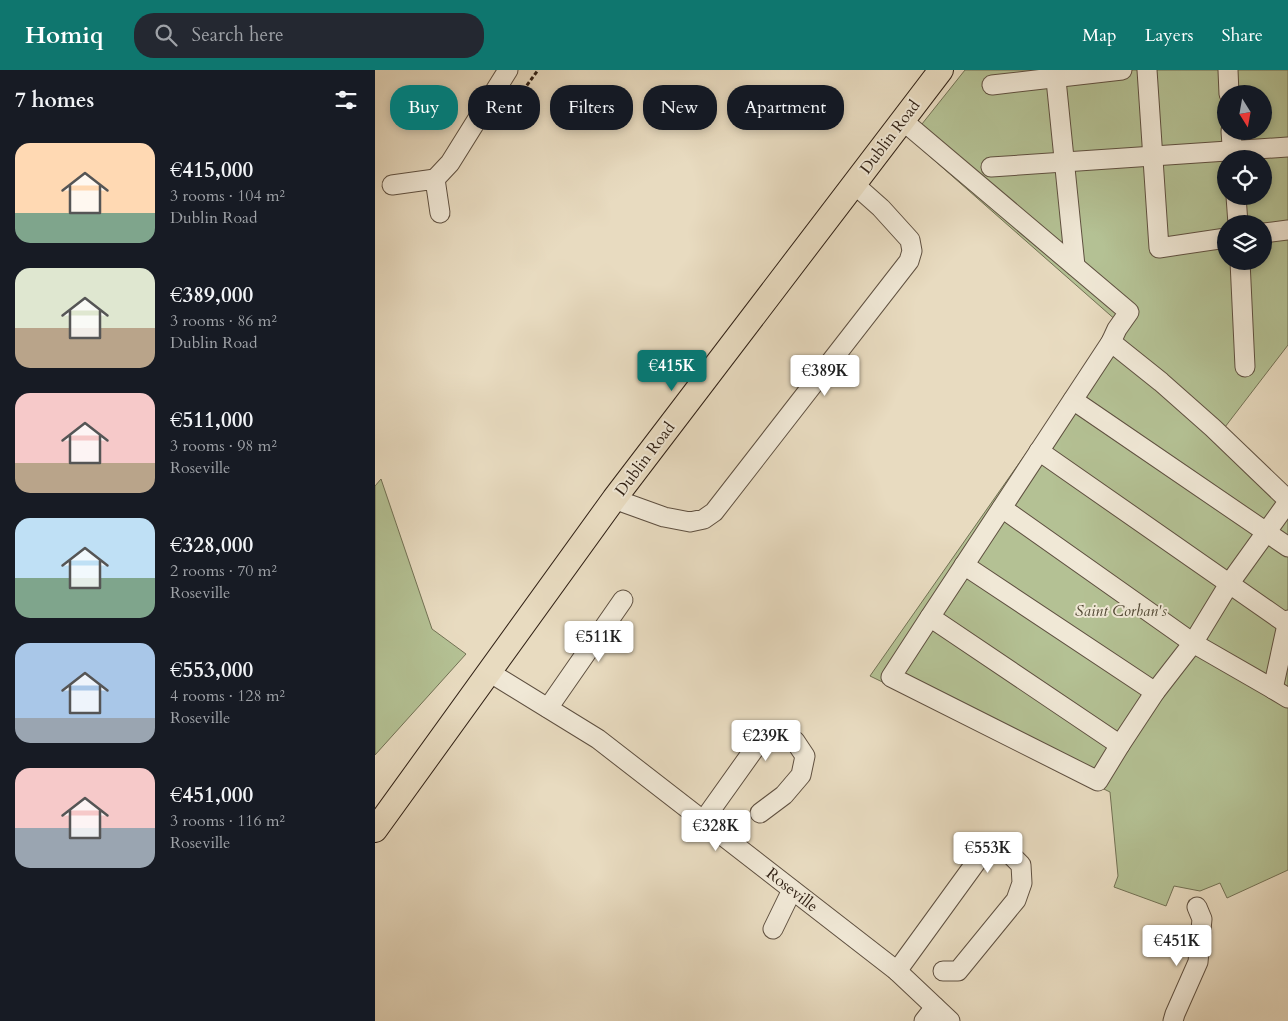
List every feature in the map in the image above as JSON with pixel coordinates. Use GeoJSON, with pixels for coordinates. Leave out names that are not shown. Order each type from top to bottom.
{"type":"FeatureCollection","features":[{"type":"Feature","properties":{"kind":"main road","name":"Dublin Road"},"geometry":{"type":"LineString","coordinates":[[375,830],[614,499],[941,70]]}},
{"type":"Feature","properties":{"kind":"street"},"geometry":{"type":"LineString","coordinates":[[392,185],[435,179],[450,163],[508,70]]}},
{"type":"Feature","properties":{"kind":"street"},"geometry":{"type":"LineString","coordinates":[[992,85],[1055,74],[1122,70]]}},
{"type":"Feature","properties":{"kind":"street"},"geometry":{"type":"LineString","coordinates":[[1147,70],[1159,248],[1217,239]]}},
{"type":"Feature","properties":{"kind":"street"},"geometry":{"type":"LineString","coordinates":[[1228,70],[1229,85]]}},
{"type":"Feature","properties":{"kind":"street"},"geometry":{"type":"LineString","coordinates":[[1055,74],[1075,266]]}},
{"type":"Feature","properties":{"kind":"street"},"geometry":{"type":"LineString","coordinates":[[902,120],[1129,312],[891,677],[1098,780],[1155,692],[1193,643],[1229,584],[1288,501],[1213,428],[1161,382],[1111,342]]}},
{"type":"Feature","properties":{"kind":"street"},"geometry":{"type":"LineString","coordinates":[[1267,150],[1288,147]]}},
{"type":"Feature","properties":{"kind":"street"},"geometry":{"type":"LineString","coordinates":[[991,167],[1153,156],[1217,155]]}},
{"type":"Feature","properties":{"kind":"street"},"geometry":{"type":"LineString","coordinates":[[435,179],[440,213]]}},
{"type":"Feature","properties":{"kind":"street"},"geometry":{"type":"LineString","coordinates":[[614,499],[664,516],[689,522],[704,519],[714,512],[909,261],[912,252],[910,240],[881,208],[854,184]]}},
{"type":"Feature","properties":{"kind":"street"},"geometry":{"type":"LineString","coordinates":[[1272,232],[1288,230]]}},
{"type":"Feature","properties":{"kind":"street"},"geometry":{"type":"LineString","coordinates":[[1240,270],[1245,367]]}},
{"type":"Feature","properties":{"kind":"street"},"geometry":{"type":"LineString","coordinates":[[1073,400],[1288,547]]}},
{"type":"Feature","properties":{"kind":"street"},"geometry":{"type":"LineString","coordinates":[[1002,508],[1193,643],[1281,694],[1288,622],[1229,584],[1039,452]]}},
{"type":"Feature","properties":{"kind":"street"},"geometry":{"type":"LineString","coordinates":[[964,565],[1155,692]]}},
{"type":"Feature","properties":{"kind":"street"},"geometry":{"type":"LineString","coordinates":[[548,708],[623,600]]}},
{"type":"Feature","properties":{"kind":"street"},"geometry":{"type":"LineString","coordinates":[[930,617],[1120,745]]}},
{"type":"Feature","properties":{"kind":"street","name":"Roseville"},"geometry":{"type":"LineString","coordinates":[[489,672],[598,739],[897,971],[930,1014],[950,1021]]}},
{"type":"Feature","properties":{"kind":"street"},"geometry":{"type":"LineString","coordinates":[[703,821],[760,741],[779,734],[795,741],[805,756],[801,775],[784,795],[760,813]]}},
{"type":"Feature","properties":{"kind":"street"},"geometry":{"type":"LineString","coordinates":[[897,971],[982,854],[997,847],[1011,855],[1021,865],[1022,884],[1017,900],[958,971],[943,971]]}},
{"type":"Feature","properties":{"kind":"street"},"geometry":{"type":"LineString","coordinates":[[773,929],[792,890]]}},
{"type":"Feature","properties":{"kind":"street"},"geometry":{"type":"LineString","coordinates":[[1173,1021],[1198,962],[1202,919],[1197,907]]}},
{"type":"Feature","properties":{"kind":"green space","name":"Saint Corban's"},"geometry":{"type":"Polygon","coordinates":[[[965,70],[1288,70],[1288,345],[1225,427],[1288,487],[1288,870],[1227,898],[1220,883],[1200,891],[1174,886],[1166,906],[1114,887],[1118,876],[1110,792],[870,676],[1118,322],[910,139],[965,70]]]}},
{"type":"Feature","properties":{"kind":"green space"},"geometry":{"type":"Polygon","coordinates":[[[381,479],[432,629],[466,654],[375,755],[375,486],[381,479]]]}}]}
